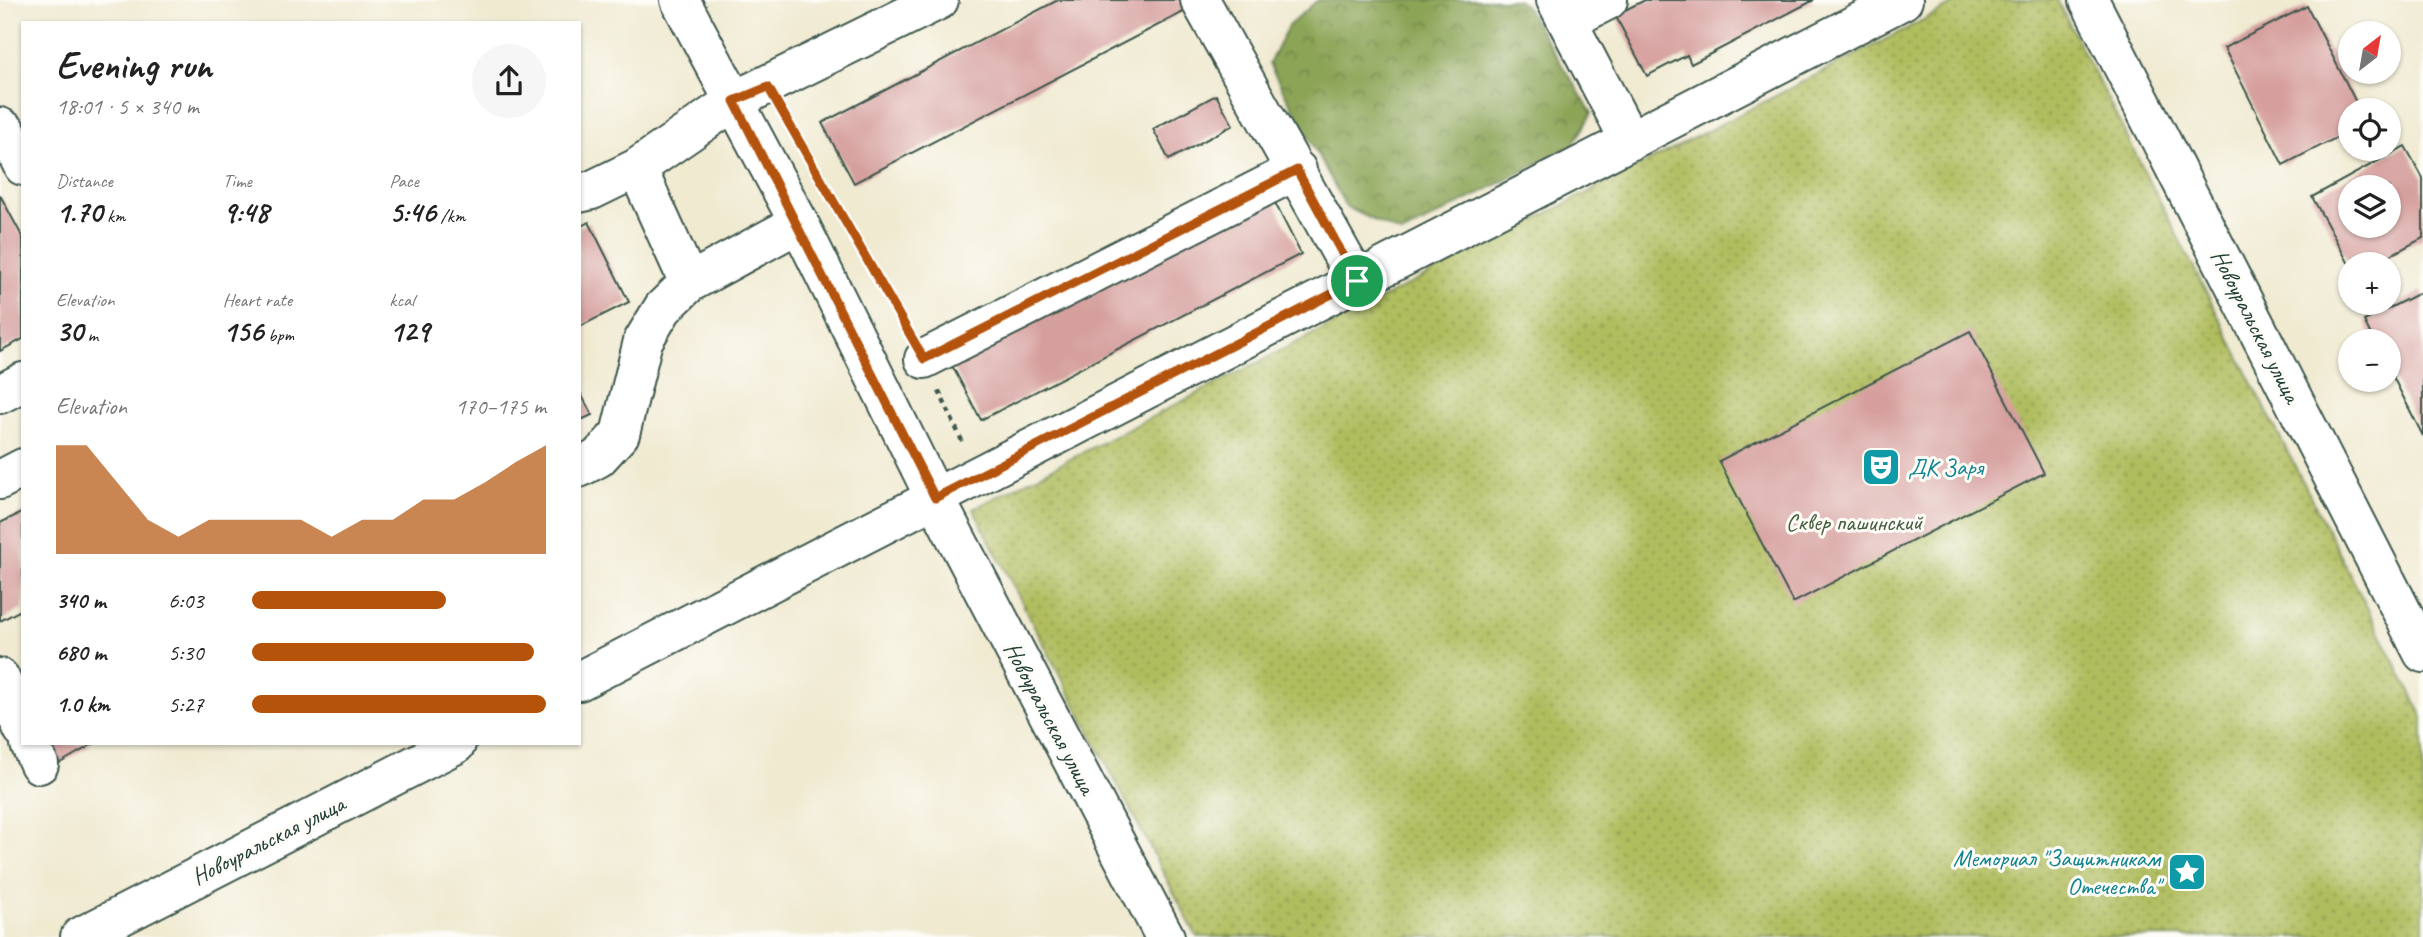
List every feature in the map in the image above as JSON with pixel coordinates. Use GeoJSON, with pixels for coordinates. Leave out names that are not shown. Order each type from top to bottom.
{"type":"FeatureCollection","features":[{"type":"Feature","properties":{"kind":"street","name":"Новоуральская улица"},"geometry":{"type":"LineString","coordinates":[[680,0],[799,223],[935,498],[1165,937]]}},
{"type":"Feature","properties":{"kind":"street"},"geometry":{"type":"LineString","coordinates":[[581,193],[592,191],[637,168],[734,101],[939,0]]}},
{"type":"Feature","properties":{"kind":"street"},"geometry":{"type":"LineString","coordinates":[[1200,0],[1357,281]]}},
{"type":"Feature","properties":{"kind":"street"},"geometry":{"type":"LineString","coordinates":[[1608,0],[1561,11],[1630,141]]}},
{"type":"Feature","properties":{"kind":"street"},"geometry":{"type":"LineString","coordinates":[[581,680],[1903,0]]}},
{"type":"Feature","properties":{"kind":"street","name":"Новоуральская улица"},"geometry":{"type":"LineString","coordinates":[[2089,0],[2423,653]]}},
{"type":"Feature","properties":{"kind":"street"},"geometry":{"type":"LineString","coordinates":[[0,127],[6,131],[21,162]]}},
{"type":"Feature","properties":{"kind":"street"},"geometry":{"type":"LineString","coordinates":[[637,168],[689,283]]}},
{"type":"Feature","properties":{"kind":"street"},"geometry":{"type":"LineString","coordinates":[[924,359],[1297,170]]}},
{"type":"Feature","properties":{"kind":"street"},"geometry":{"type":"LineString","coordinates":[[581,467],[598,458],[620,433],[643,341],[663,308],[689,283],[799,223]]}},
{"type":"Feature","properties":{"kind":"street"},"geometry":{"type":"LineString","coordinates":[[0,394],[21,383]]}},
{"type":"Feature","properties":{"kind":"street"},"geometry":{"type":"LineString","coordinates":[[0,480],[21,469]]}},
{"type":"Feature","properties":{"kind":"street"},"geometry":{"type":"LineString","coordinates":[[0,670],[21,659]]}},
{"type":"Feature","properties":{"kind":"street"},"geometry":{"type":"LineString","coordinates":[[0,678],[21,725]]}},
{"type":"Feature","properties":{"kind":"street","name":"Новоуральская улица"},"geometry":{"type":"LineString","coordinates":[[80,937],[454,745]]}},
{"type":"Feature","properties":{"kind":"path"},"geometry":{"type":"LineString","coordinates":[[816,170],[924,359],[978,476]]}},
{"type":"Feature","properties":{"kind":"green space"},"geometry":{"type":"Polygon","coordinates":[[[1318,0],[1517,0],[1525,6],[1592,113],[1573,145],[1402,234],[1346,207],[1269,64],[1288,26],[1318,0]]]}},
{"type":"Feature","properties":{"kind":"green space","name":"Сквер пашинский"},"geometry":{"type":"Polygon","coordinates":[[[1962,0],[2057,0],[2423,717],[2423,937],[1197,937],[973,509],[1962,0]]]}},
{"type":"Feature","properties":{"kind":"building"},"geometry":{"type":"Polygon","coordinates":[[[1058,0],[1189,0],[1193,7],[854,183],[822,123],[1058,0]]]}},
{"type":"Feature","properties":{"kind":"building"},"geometry":{"type":"Polygon","coordinates":[[[1645,0],[1814,0],[1691,64],[1687,55],[1647,76],[1615,15],[1645,0]]]}},
{"type":"Feature","properties":{"kind":"building"},"geometry":{"type":"Polygon","coordinates":[[[2307,6],[2338,67],[2338,84],[2347,84],[2354,98],[2338,98],[2338,137],[2283,165],[2224,48],[2307,6]]]}},
{"type":"Feature","properties":{"kind":"building"},"geometry":{"type":"Polygon","coordinates":[[[1216,95],[1233,125],[1169,160],[1153,129],[1216,95]]]}},
{"type":"Feature","properties":{"kind":"building"},"geometry":{"type":"Polygon","coordinates":[[[2405,146],[2423,178],[2423,238],[2397,252],[2342,252],[2312,197],[2338,183],[2338,238],[2401,238],[2401,175],[2352,175],[2378,161],[2401,161],[2401,148],[2405,146]]]}},
{"type":"Feature","properties":{"kind":"building"},"geometry":{"type":"Polygon","coordinates":[[[1270,193],[1301,254],[981,420],[949,360],[1270,193]]]}},
{"type":"Feature","properties":{"kind":"building"},"geometry":{"type":"Polygon","coordinates":[[[0,195],[21,234],[21,340],[0,351],[0,195]]]}},
{"type":"Feature","properties":{"kind":"building"},"geometry":{"type":"Polygon","coordinates":[[[589,222],[629,302],[581,326],[581,226],[589,222]]]}},
{"type":"Feature","properties":{"kind":"building"},"geometry":{"type":"Polygon","coordinates":[[[2423,291],[2423,436],[2401,392],[2401,329],[2368,329],[2364,321],[2376,315],[2401,315],[2401,302],[2423,291]]]}},
{"type":"Feature","properties":{"kind":"building","name":"ДК Заря"},"geometry":{"type":"Polygon","coordinates":[[[1970,331],[2044,473],[1793,603],[1719,461],[1970,331]]]}},
{"type":"Feature","properties":{"kind":"building"},"geometry":{"type":"Polygon","coordinates":[[[581,394],[592,415],[581,420],[581,394]]]}},
{"type":"Feature","properties":{"kind":"building"},"geometry":{"type":"Polygon","coordinates":[[[21,513],[21,610],[0,621],[0,523],[21,513]]]}},
{"type":"Feature","properties":{"kind":"building"},"geometry":{"type":"Polygon","coordinates":[[[49,745],[91,745],[60,763],[49,745]]]}},
{"type":"Feature","properties":{"kind":"place","name":"ДК Заря"},"geometry":{"type":"Point","coordinates":[1881,467]}},
{"type":"Feature","properties":{"kind":"place","name":"Мемориал \"Защитникам Отечества\""},"geometry":{"type":"Point","coordinates":[2187,872]}},
{"type":"Feature","properties":{"kind":"route"},"geometry":{"type":"LineString","coordinates":[[768,87],[924,359],[1297,170],[1357,281],[935,498],[799,223],[734,101],[768,87]]}}]}
